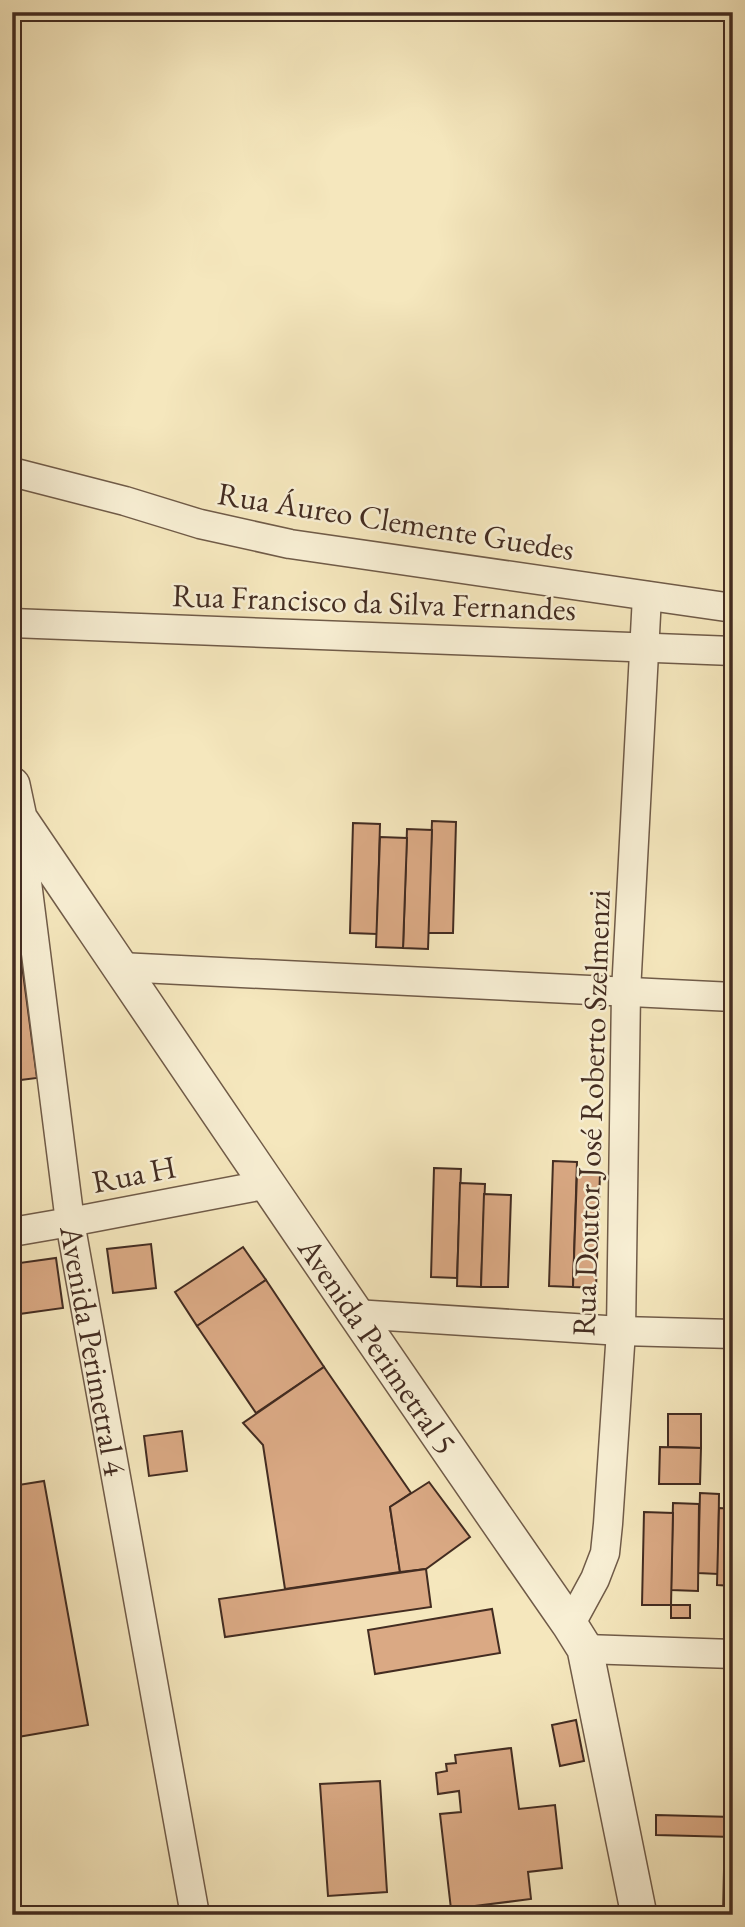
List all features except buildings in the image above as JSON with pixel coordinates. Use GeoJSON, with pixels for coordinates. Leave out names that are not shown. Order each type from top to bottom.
{"type":"FeatureCollection","features":[{"type":"Feature","properties":{"kind":"street","name":"Rua Áureo Clemente Guedes"},"geometry":{"type":"LineString","coordinates":[[12,472],[200,524],[290,544],[733,608]]}},
{"type":"Feature","properties":{"kind":"street","name":"Rua Doutor José Roberto Szelmenzi"},"geometry":{"type":"LineString","coordinates":[[578,1637],[605,1553],[621,1331],[626,992],[647,596]]}},
{"type":"Feature","properties":{"kind":"street","name":"Rua Francisco da Silva Fernandes"},"geometry":{"type":"LineString","coordinates":[[12,622],[733,651]]}},
{"type":"Feature","properties":{"kind":"street","name":"Avenida Perimetral 5"},"geometry":{"type":"LineString","coordinates":[[16,802],[120,967],[578,1637],[639,1915]]}},
{"type":"Feature","properties":{"kind":"street","name":"Avenida Perimetral 4"},"geometry":{"type":"LineString","coordinates":[[16,802],[70,1222],[195,1915]]}},
{"type":"Feature","properties":{"kind":"street"},"geometry":{"type":"LineString","coordinates":[[120,967],[733,997]]}},
{"type":"Feature","properties":{"kind":"street","name":"Rua H"},"geometry":{"type":"LineString","coordinates":[[12,1232],[269,1184]]}},
{"type":"Feature","properties":{"kind":"street"},"geometry":{"type":"LineString","coordinates":[[355,1314],[621,1331],[733,1334]]}},
{"type":"Feature","properties":{"kind":"street"},"geometry":{"type":"LineString","coordinates":[[578,1637],[733,1654]]}}]}
